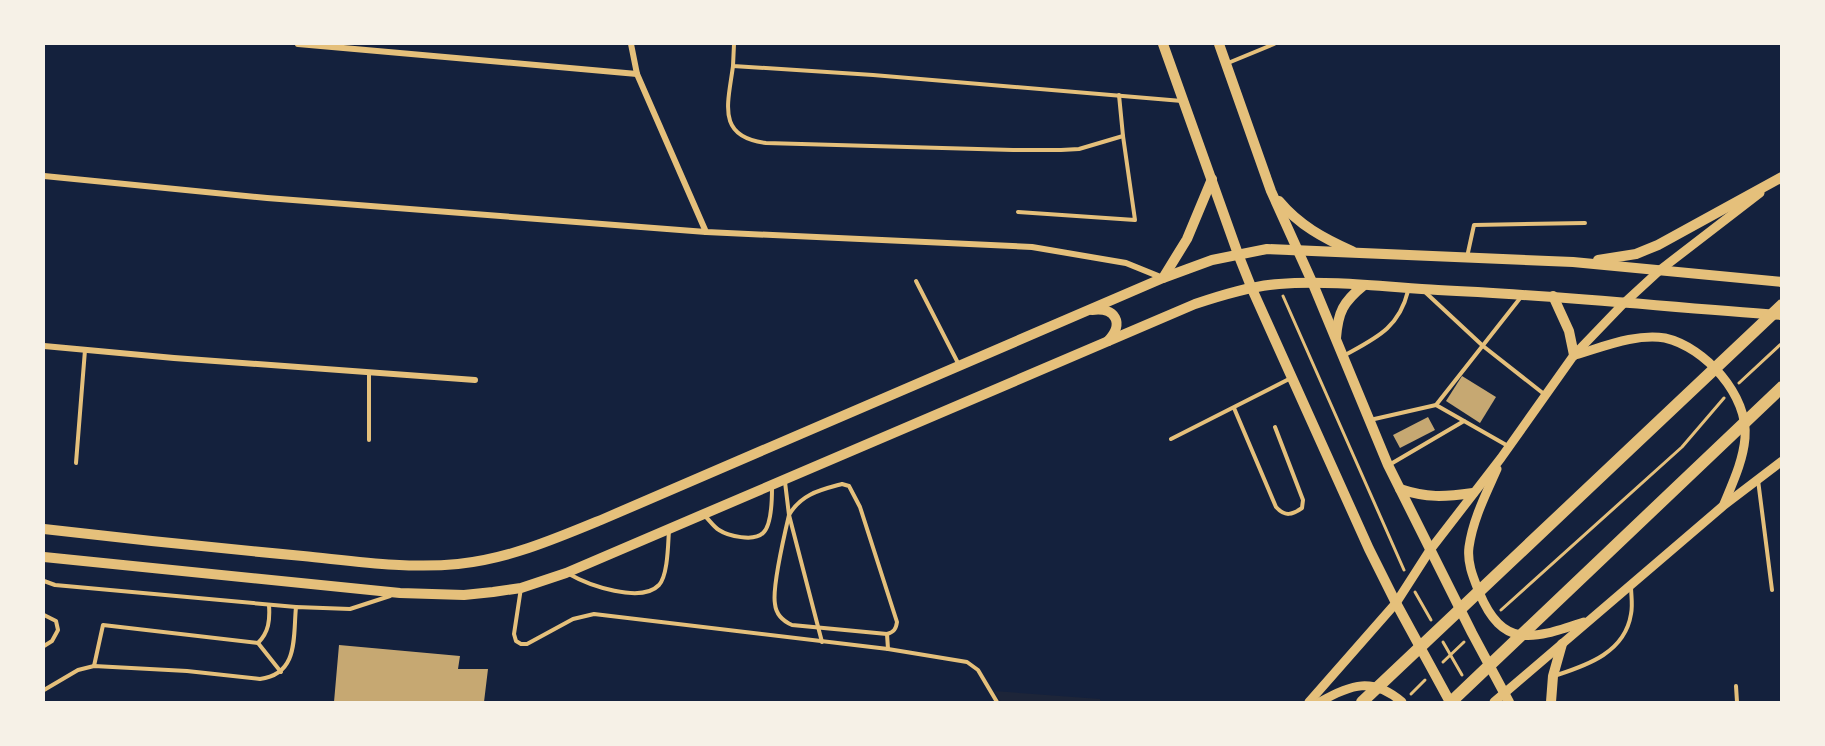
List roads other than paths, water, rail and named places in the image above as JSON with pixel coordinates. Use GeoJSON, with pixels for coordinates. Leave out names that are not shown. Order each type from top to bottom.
{"type":"FeatureCollection","features":[{"type":"Feature","properties":{"kind":"main road"},"geometry":{"type":"LineString","coordinates":[[1163,44],[1252,289],[1369,549],[1451,702],[1782,387]]}},
{"type":"Feature","properties":{"kind":"main road"},"geometry":{"type":"LineString","coordinates":[[1219,44],[1271,191],[1313,284],[1335,342],[1388,465],[1507,698]]}},
{"type":"Feature","properties":{"kind":"main road"},"geometry":{"type":"LineString","coordinates":[[1573,262],[1636,254],[1647,250],[1782,177]]}},
{"type":"Feature","properties":{"kind":"main road"},"geometry":{"type":"LineString","coordinates":[[1163,278],[1187,239],[1212,179]]}},
{"type":"Feature","properties":{"kind":"main road"},"geometry":{"type":"LineString","coordinates":[[1271,191],[1286,209],[1314,233],[1357,254]]}},
{"type":"Feature","properties":{"kind":"main road"},"geometry":{"type":"LineString","coordinates":[[44,529],[411,566],[458,564],[497,558],[536,546],[602,520],[1079,312],[1163,278],[1238,254],[1267,249],[1573,262],[1782,282]]}},
{"type":"Feature","properties":{"kind":"main road"},"geometry":{"type":"LineString","coordinates":[[44,556],[400,593],[464,595],[521,588],[566,573],[1195,304],[1223,295],[1278,284],[1364,285],[1523,294],[1623,304],[1782,315]]}},
{"type":"Feature","properties":{"kind":"main road"},"geometry":{"type":"LineString","coordinates":[[1335,342],[1342,309],[1349,297],[1364,285]]}},
{"type":"Feature","properties":{"kind":"main road"},"geometry":{"type":"LineString","coordinates":[[1553,296],[1569,331],[1574,355]]}},
{"type":"Feature","properties":{"kind":"main road"},"geometry":{"type":"LineString","coordinates":[[1362,702],[1782,305]]}},
{"type":"Feature","properties":{"kind":"main road"},"geometry":{"type":"LineString","coordinates":[[1079,312],[1103,309],[1112,313],[1118,328],[1106,343]]}},
{"type":"Feature","properties":{"kind":"main road"},"geometry":{"type":"LineString","coordinates":[[1400,489],[1427,497],[1473,493]]}},
{"type":"Feature","properties":{"kind":"main road"},"geometry":{"type":"LineString","coordinates":[[1551,702],[1553,676],[1562,644]]}},
{"type":"Feature","properties":{"kind":"street"},"geometry":{"type":"LineString","coordinates":[[298,44],[637,74]]}},
{"type":"Feature","properties":{"kind":"street"},"geometry":{"type":"LineString","coordinates":[[631,44],[637,74],[706,232]]}},
{"type":"Feature","properties":{"kind":"street"},"geometry":{"type":"LineString","coordinates":[[44,176],[267,198],[706,232],[1032,247],[1126,263],[1163,278]]}},
{"type":"Feature","properties":{"kind":"street"},"geometry":{"type":"LineString","coordinates":[[1309,702],[1396,603],[1430,550],[1501,458],[1574,355],[1623,304],[1660,270],[1782,177]]}},
{"type":"Feature","properties":{"kind":"street"},"geometry":{"type":"LineString","coordinates":[[1574,355],[1641,338],[1665,339],[1688,348],[1714,367],[1732,390],[1742,411],[1746,437],[1740,463],[1723,506]]}},
{"type":"Feature","properties":{"kind":"street"},"geometry":{"type":"LineString","coordinates":[[44,345],[475,380]]}},
{"type":"Feature","properties":{"kind":"street"},"geometry":{"type":"LineString","coordinates":[[1501,458],[1476,519],[1469,549],[1470,570],[1492,618],[1509,632],[1525,637],[1550,633],[1592,620]]}},
{"type":"Feature","properties":{"kind":"street"},"geometry":{"type":"LineString","coordinates":[[1494,702],[1507,698],[1562,644],[1723,506],[1782,461]]}},
{"type":"Feature","properties":{"kind":"street"},"geometry":{"type":"LineString","coordinates":[[1320,702],[1343,690],[1364,685],[1386,690],[1402,702]]}},
{"type":"Feature","properties":{"kind":"lane"},"geometry":{"type":"LineString","coordinates":[[734,44],[728,115],[731,126],[739,135],[750,141],[1061,150],[1079,149],[1123,136]]}},
{"type":"Feature","properties":{"kind":"lane"},"geometry":{"type":"LineString","coordinates":[[1226,63],[1274,44]]}},
{"type":"Feature","properties":{"kind":"lane"},"geometry":{"type":"LineString","coordinates":[[733,66],[1119,95],[1183,102]]}},
{"type":"Feature","properties":{"kind":"lane"},"geometry":{"type":"LineString","coordinates":[[1018,212],[1135,220],[1119,95]]}},
{"type":"Feature","properties":{"kind":"lane"},"geometry":{"type":"LineString","coordinates":[[1466,258],[1474,225],[1585,223]]}},
{"type":"Feature","properties":{"kind":"lane"},"geometry":{"type":"LineString","coordinates":[[916,281],[959,365]]}},
{"type":"Feature","properties":{"kind":"lane"},"geometry":{"type":"LineString","coordinates":[[1342,357],[1387,329],[1404,307],[1409,288]]}},
{"type":"Feature","properties":{"kind":"lane"},"geometry":{"type":"LineString","coordinates":[[1422,289],[1484,346],[1545,395]]}},
{"type":"Feature","properties":{"kind":"lane"},"geometry":{"type":"LineString","coordinates":[[1369,420],[1436,405],[1523,294]]}},
{"type":"Feature","properties":{"kind":"lane"},"geometry":{"type":"LineString","coordinates":[[75,463],[85,349]]}},
{"type":"Feature","properties":{"kind":"lane"},"geometry":{"type":"LineString","coordinates":[[369,372],[369,440]]}},
{"type":"Feature","properties":{"kind":"lane"},"geometry":{"type":"LineString","coordinates":[[1171,439],[1292,377]]}},
{"type":"Feature","properties":{"kind":"lane"},"geometry":{"type":"LineString","coordinates":[[1436,405],[1509,446]]}},
{"type":"Feature","properties":{"kind":"lane"},"geometry":{"type":"LineString","coordinates":[[1234,408],[1273,500],[1281,513],[1288,515],[1302,508],[1303,500],[1275,427]]}},
{"type":"Feature","properties":{"kind":"lane"},"geometry":{"type":"LineString","coordinates":[[1388,465],[1464,421]]}},
{"type":"Feature","properties":{"kind":"lane"},"geometry":{"type":"LineString","coordinates":[[785,479],[789,515],[822,642]]}},
{"type":"Feature","properties":{"kind":"lane"},"geometry":{"type":"LineString","coordinates":[[1758,480],[1772,590]]}},
{"type":"Feature","properties":{"kind":"lane"},"geometry":{"type":"LineString","coordinates":[[842,484],[849,486],[860,507],[897,622],[893,632],[887,634],[819,628],[792,625],[784,621],[775,603],[789,515],[795,505],[806,496],[842,484]]}},
{"type":"Feature","properties":{"kind":"lane"},"geometry":{"type":"LineString","coordinates":[[703,514],[719,530],[728,534],[756,537],[763,534],[766,529],[770,516],[772,485]]}},
{"type":"Feature","properties":{"kind":"lane"},"geometry":{"type":"LineString","coordinates":[[566,573],[583,582],[604,588],[625,592],[652,590],[663,578],[669,528]]}},
{"type":"Feature","properties":{"kind":"lane"},"geometry":{"type":"LineString","coordinates":[[44,581],[55,585],[269,605],[350,609],[400,593]]}},
{"type":"Feature","properties":{"kind":"lane"},"geometry":{"type":"LineString","coordinates":[[1553,676],[1589,664],[1603,657],[1617,644],[1627,628],[1631,614],[1631,585]]}},
{"type":"Feature","properties":{"kind":"lane"},"geometry":{"type":"LineString","coordinates":[[521,588],[514,634],[516,641],[520,644],[527,644],[573,619],[594,614],[888,649],[968,662],[978,670],[997,702]]}},
{"type":"Feature","properties":{"kind":"lane"},"geometry":{"type":"LineString","coordinates":[[258,643],[266,634],[269,605]]}},
{"type":"Feature","properties":{"kind":"lane"},"geometry":{"type":"LineString","coordinates":[[44,690],[78,670],[94,666],[271,678],[288,664],[292,651],[297,606]]}},
{"type":"Feature","properties":{"kind":"lane"},"geometry":{"type":"LineString","coordinates":[[44,615],[56,621],[58,630],[52,641],[44,646]]}},
{"type":"Feature","properties":{"kind":"lane"},"geometry":{"type":"LineString","coordinates":[[94,666],[102,625],[258,643],[281,672]]}},
{"type":"Feature","properties":{"kind":"lane"},"geometry":{"type":"LineString","coordinates":[[887,634],[888,649]]}},
{"type":"Feature","properties":{"kind":"lane"},"geometry":{"type":"LineString","coordinates":[[1736,686],[1737,702]]}}]}
